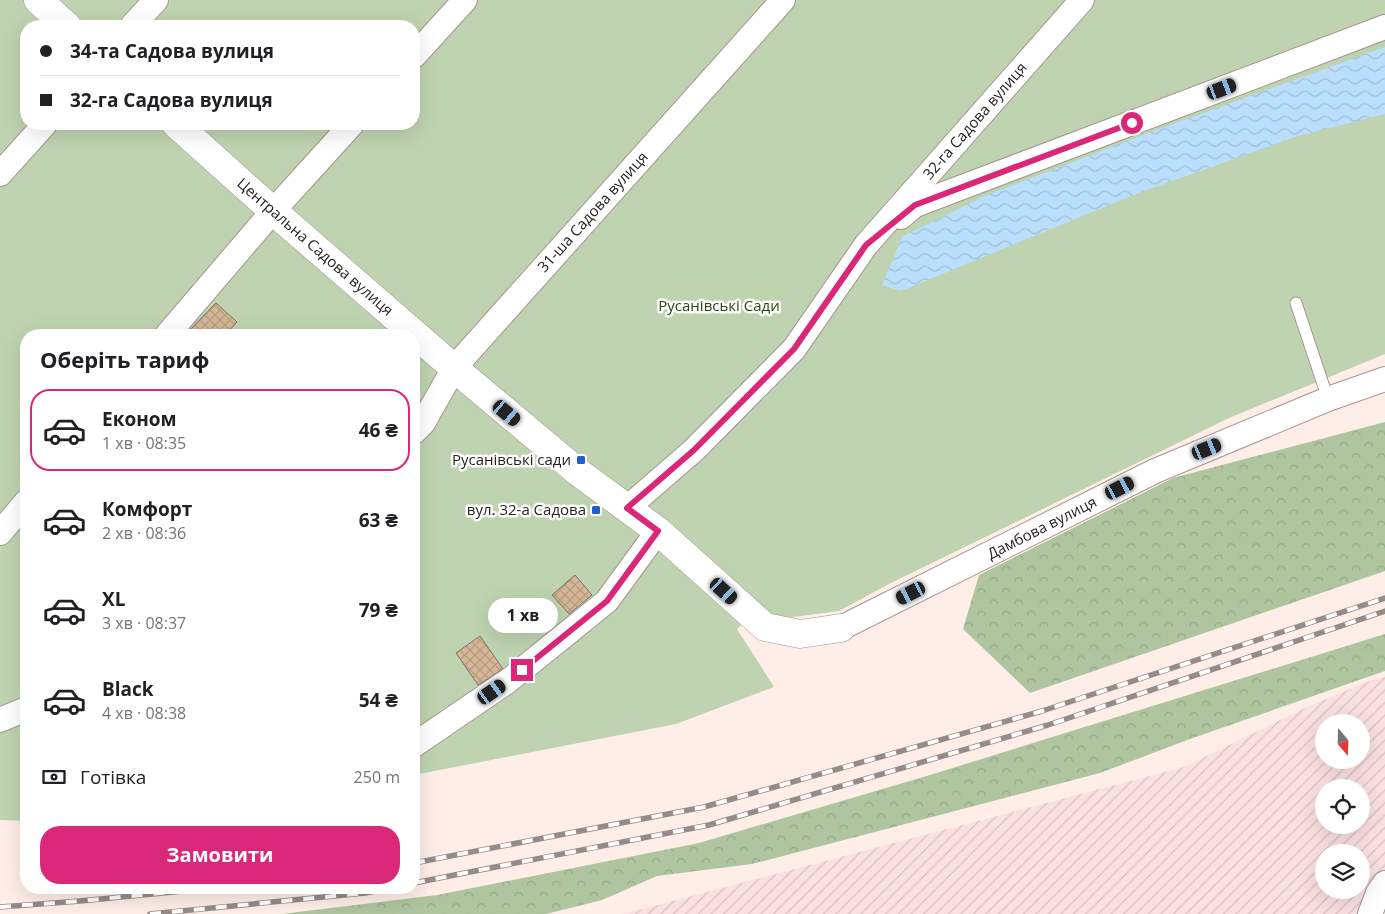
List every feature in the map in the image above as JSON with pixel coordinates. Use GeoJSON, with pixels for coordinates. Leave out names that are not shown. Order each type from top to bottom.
{"type":"FeatureCollection","features":[{"type":"Feature","properties":{"kind":"street"},"geometry":{"type":"LineString","coordinates":[[38,0],[60,20]]}},
{"type":"Feature","properties":{"kind":"street"},"geometry":{"type":"LineString","coordinates":[[138,20],[156,0]]}},
{"type":"Feature","properties":{"kind":"street"},"geometry":{"type":"LineString","coordinates":[[420,49],[465,0]]}},
{"type":"Feature","properties":{"kind":"street","name":"31-ша Садова вулиця"},"geometry":{"type":"LineString","coordinates":[[420,426],[454,368],[783,0]]}},
{"type":"Feature","properties":{"kind":"street","name":"32-га Садова вулиця"},"geometry":{"type":"LineString","coordinates":[[627,508],[694,450],[794,349],[866,245],[1082,0]]}},
{"type":"Feature","properties":{"kind":"street"},"geometry":{"type":"LineString","coordinates":[[866,245],[915,205],[1385,27]]}},
{"type":"Feature","properties":{"kind":"street"},"geometry":{"type":"LineString","coordinates":[[0,174],[40,130]]}},
{"type":"Feature","properties":{"kind":"street","name":"Центральна Садова вулиця"},"geometry":{"type":"LineString","coordinates":[[183,130],[409,329]]}},
{"type":"Feature","properties":{"kind":"street"},"geometry":{"type":"LineString","coordinates":[[172,329],[273,211],[347,130]]}},
{"type":"Feature","properties":{"kind":"street","name":"Центральна Садова вулиця"},"geometry":{"type":"LineString","coordinates":[[420,339],[578,472],[658,531],[765,627],[800,634],[841,628]]}},
{"type":"Feature","properties":{"kind":"street","name":"Дамбова вулиця"},"geometry":{"type":"LineString","coordinates":[[841,628],[1155,471],[1328,399],[1385,379]]}},
{"type":"Feature","properties":{"kind":"street"},"geometry":{"type":"LineString","coordinates":[[0,533],[20,509]]}},
{"type":"Feature","properties":{"kind":"street"},"geometry":{"type":"LineString","coordinates":[[420,741],[508,681],[607,601],[658,531]]}},
{"type":"Feature","properties":{"kind":"street"},"geometry":{"type":"LineString","coordinates":[[0,720],[20,712]]}},
{"type":"Feature","properties":{"kind":"street"},"geometry":{"type":"LineString","coordinates":[[1370,914],[1378,893],[1385,883]]}},
{"type":"Feature","properties":{"kind":"lane"},"geometry":{"type":"LineString","coordinates":[[1296,303],[1328,399]]}},
{"type":"Feature","properties":{"kind":"shaded area"},"geometry":{"type":"Polygon","coordinates":[[[1385,677],[1385,883],[1370,914],[623,914],[1184,767],[1305,708],[1374,679],[1385,677]]]}},
{"type":"Feature","properties":{"kind":"green space","name":"Русанівські Сади"},"geometry":{"type":"Polygon","coordinates":[[[0,0],[1385,0],[1385,354],[1229,418],[889,584],[839,611],[778,619],[762,608],[737,629],[774,687],[676,724],[420,774],[420,329],[20,329],[20,821],[0,820],[0,0]]]}},
{"type":"Feature","properties":{"kind":"green space"},"geometry":{"type":"Polygon","coordinates":[[[1385,422],[1385,571],[1030,693],[963,629],[979,575],[1173,478],[1385,422]]]}},
{"type":"Feature","properties":{"kind":"green space"},"geometry":{"type":"Polygon","coordinates":[[[1385,634],[1385,671],[1190,739],[1100,773],[752,864],[657,876],[602,900],[546,914],[282,914],[437,895],[699,843],[930,775],[1385,634]]]}},
{"type":"Feature","properties":{"kind":"water"},"geometry":{"type":"Polygon","coordinates":[[[1385,47],[1385,114],[1298,136],[1136,194],[901,291],[882,285],[903,236],[985,196],[1143,135],[1385,47]]]}},
{"type":"Feature","properties":{"kind":"building"},"geometry":{"type":"Polygon","coordinates":[[[216,303],[237,322],[231,329],[191,329],[216,303]]]}},
{"type":"Feature","properties":{"kind":"building"},"geometry":{"type":"Polygon","coordinates":[[[575,575],[592,595],[569,614],[552,595],[575,575]]]}},
{"type":"Feature","properties":{"kind":"building"},"geometry":{"type":"Polygon","coordinates":[[[480,636],[503,669],[478,685],[456,653],[480,636]]]}},
{"type":"Feature","properties":{"kind":"railway"},"geometry":{"type":"LineString","coordinates":[[420,862],[704,807],[1042,711],[1385,598]]}},
{"type":"Feature","properties":{"kind":"railway"},"geometry":{"type":"LineString","coordinates":[[420,882],[709,825],[1048,725],[1385,611]]}},
{"type":"Feature","properties":{"kind":"railway"},"geometry":{"type":"LineString","coordinates":[[0,907],[152,894]]}},
{"type":"Feature","properties":{"kind":"railway"},"geometry":{"type":"LineString","coordinates":[[150,914],[355,894]]}},
{"type":"Feature","properties":{"kind":"place","name":"Русанівські сади"},"geometry":{"type":"Point","coordinates":[581,460]}},
{"type":"Feature","properties":{"kind":"place","name":"вул. 32-а Садова"},"geometry":{"type":"Point","coordinates":[596,510]}},
{"type":"Feature","properties":{"kind":"route"},"geometry":{"type":"LineString","coordinates":[[522,670],[607,601],[658,531],[627,508],[694,450],[794,349],[866,245],[915,205],[1132,123]]}}]}
